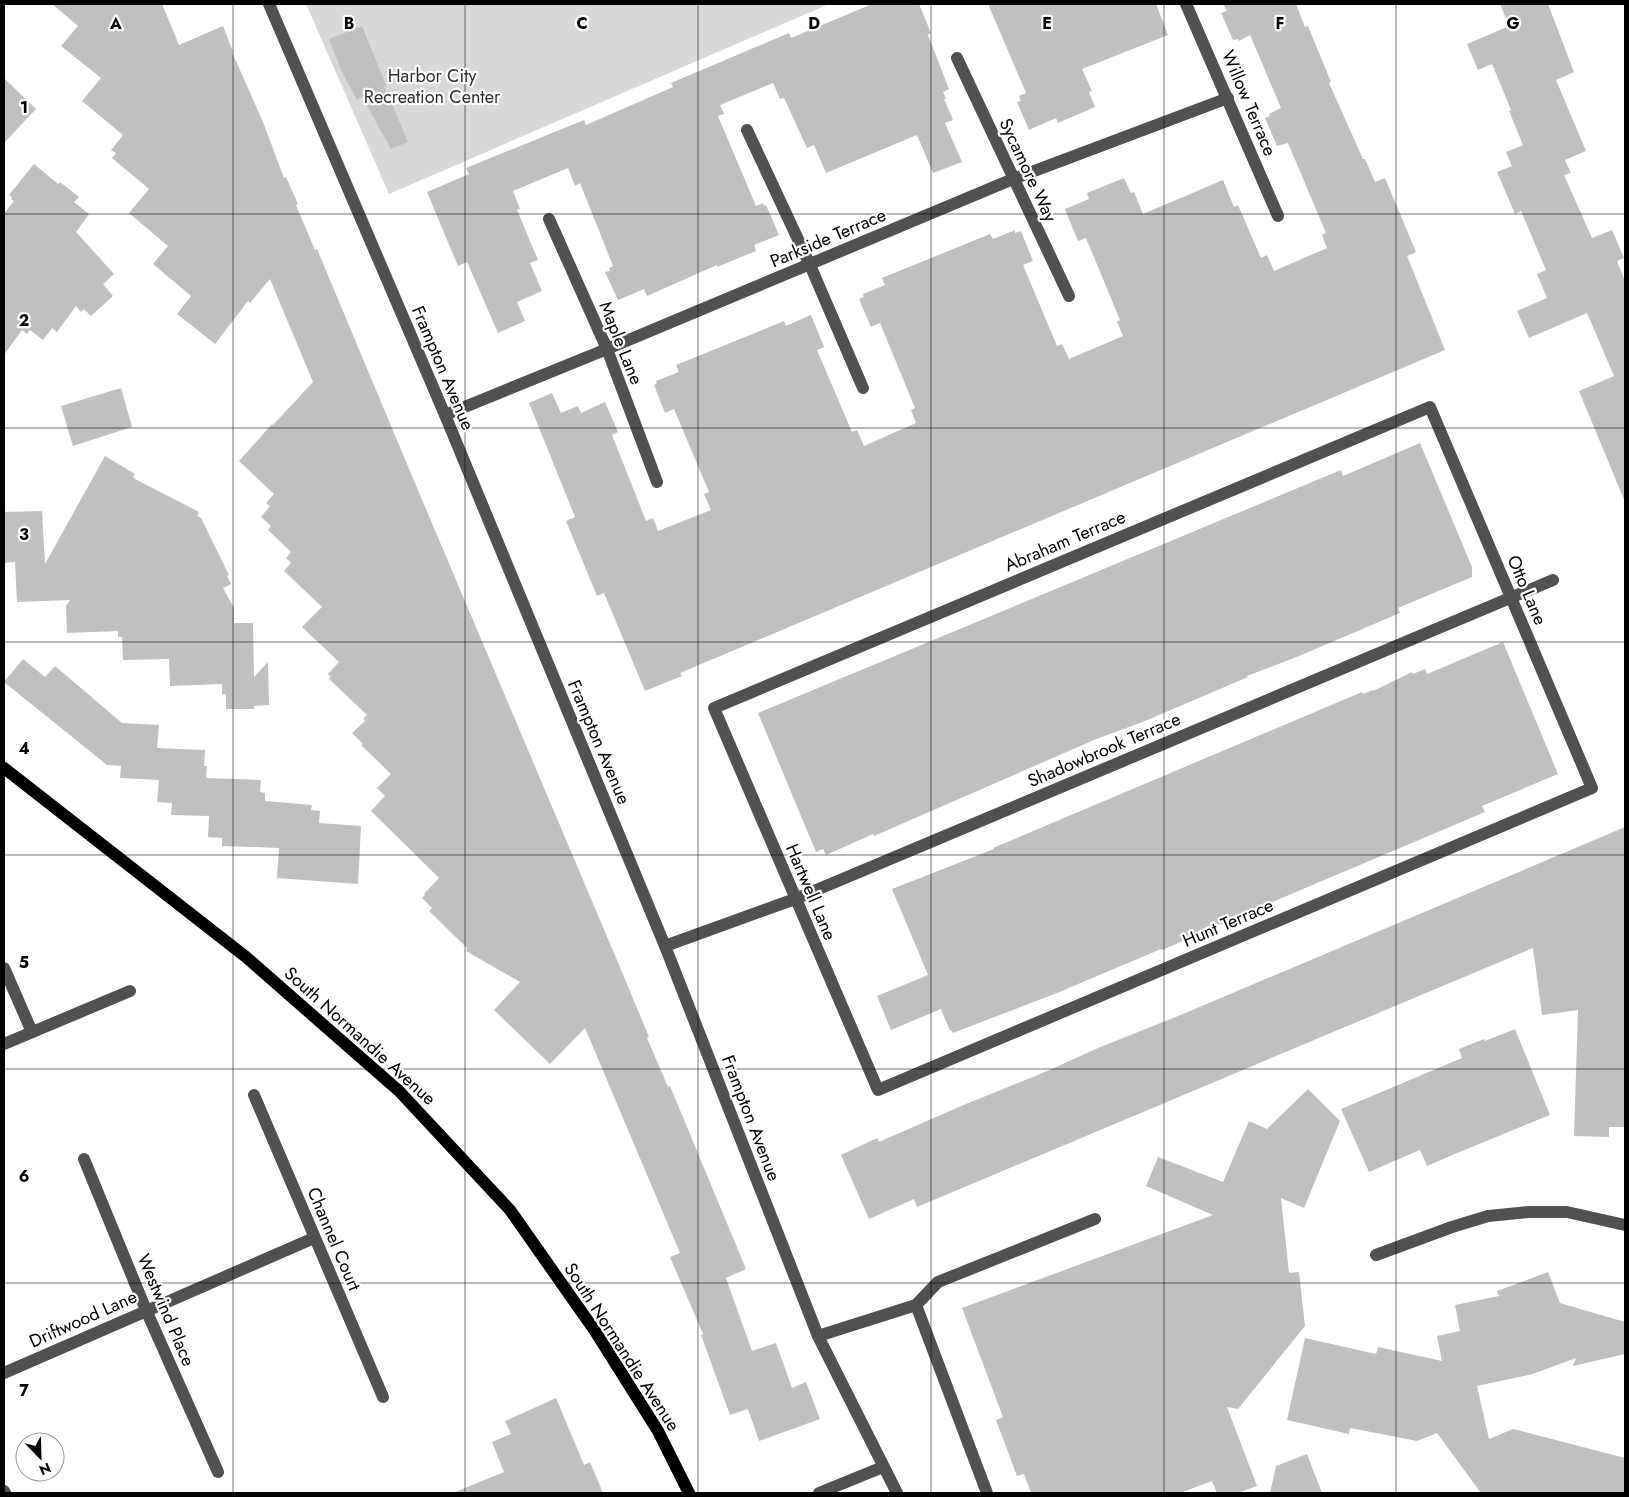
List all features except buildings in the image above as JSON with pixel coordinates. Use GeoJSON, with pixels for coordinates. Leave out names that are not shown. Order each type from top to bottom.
{"type":"FeatureCollection","features":[{"type":"Feature","properties":{"kind":"main road","name":"South Normandie Avenue"},"geometry":{"type":"LineString","coordinates":[[4,768],[246,957],[399,1091],[510,1210],[601,1339],[658,1431],[689,1493]]}},
{"type":"Feature","properties":{"kind":"street","name":"Frampton Avenue"},"geometry":{"type":"LineString","coordinates":[[269,4],[445,415],[665,946],[818,1336],[896,1493]]}},
{"type":"Feature","properties":{"kind":"street","name":"Willow Terrace"},"geometry":{"type":"LineString","coordinates":[[1186,4],[1278,216]]}},
{"type":"Feature","properties":{"kind":"street","name":"Sycamore Way"},"geometry":{"type":"LineString","coordinates":[[957,58],[1068,296]]}},
{"type":"Feature","properties":{"kind":"street","name":"Parkside Terrace"},"geometry":{"type":"LineString","coordinates":[[445,415],[810,265],[1013,179],[1228,98]]}},
{"type":"Feature","properties":{"kind":"street"},"geometry":{"type":"LineString","coordinates":[[747,130],[810,265],[863,388]]}},
{"type":"Feature","properties":{"kind":"street","name":"Maple Lane"},"geometry":{"type":"LineString","coordinates":[[549,219],[607,349],[657,482]]}},
{"type":"Feature","properties":{"kind":"street","name":"Otto Lane"},"geometry":{"type":"LineString","coordinates":[[1430,407],[1592,788]]}},
{"type":"Feature","properties":{"kind":"street","name":"Abraham Terrace"},"geometry":{"type":"LineString","coordinates":[[714,708],[1430,407]]}},
{"type":"Feature","properties":{"kind":"street","name":"Shadowbrook Terrace"},"geometry":{"type":"LineString","coordinates":[[665,946],[795,899],[1512,599],[1553,580]]}},
{"type":"Feature","properties":{"kind":"street","name":"Hartwell Lane"},"geometry":{"type":"LineString","coordinates":[[714,708],[878,1090]]}},
{"type":"Feature","properties":{"kind":"street","name":"Hunt Terrace"},"geometry":{"type":"LineString","coordinates":[[878,1090],[1592,788]]}},
{"type":"Feature","properties":{"kind":"street"},"geometry":{"type":"LineString","coordinates":[[4,968],[32,1032]]}},
{"type":"Feature","properties":{"kind":"street"},"geometry":{"type":"LineString","coordinates":[[4,1044],[130,990]]}},
{"type":"Feature","properties":{"kind":"street","name":"Channel Court"},"geometry":{"type":"LineString","coordinates":[[254,1095],[383,1397]]}},
{"type":"Feature","properties":{"kind":"street","name":"Westwind Place"},"geometry":{"type":"LineString","coordinates":[[84,1160],[146,1310],[218,1472]]}},
{"type":"Feature","properties":{"kind":"street"},"geometry":{"type":"LineString","coordinates":[[1376,1255],[1488,1216],[1529,1212],[1567,1212],[1625,1225]]}},
{"type":"Feature","properties":{"kind":"street"},"geometry":{"type":"LineString","coordinates":[[818,1336],[916,1304],[938,1282],[1095,1219]]}},
{"type":"Feature","properties":{"kind":"street","name":"Driftwood Lane"},"geometry":{"type":"LineString","coordinates":[[4,1373],[314,1238]]}},
{"type":"Feature","properties":{"kind":"street"},"geometry":{"type":"LineString","coordinates":[[916,1304],[987,1493]]}},
{"type":"Feature","properties":{"kind":"street"},"geometry":{"type":"LineString","coordinates":[[819,1493],[883,1467]]}},
{"type":"Feature","properties":{"kind":"green space","name":"Harbor City Recreation Center"},"geometry":{"type":"Polygon","coordinates":[[[306,4],[829,4],[389,194],[306,4]]]}}]}
